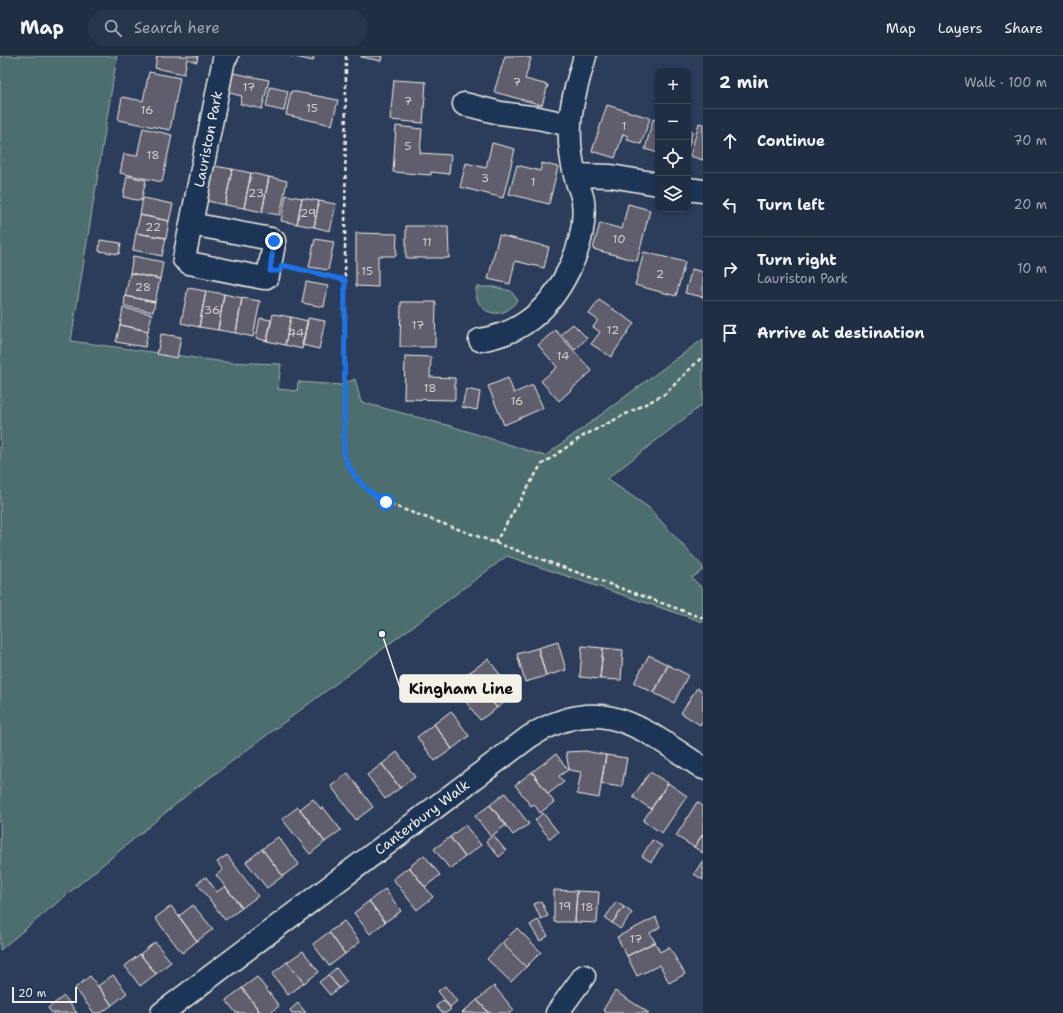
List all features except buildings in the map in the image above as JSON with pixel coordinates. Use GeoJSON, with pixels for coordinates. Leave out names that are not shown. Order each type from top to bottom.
{"type":"FeatureCollection","features":[{"type":"Feature","properties":{"kind":"street","name":"Lauriston Park"},"geometry":{"type":"LineString","coordinates":[[227,56],[224,59],[184,259],[189,263],[264,278],[268,276],[270,271]]}},
{"type":"Feature","properties":{"kind":"street"},"geometry":{"type":"LineString","coordinates":[[480,340],[498,337],[526,323],[545,304],[567,273],[575,256],[583,219],[583,201],[575,175],[571,152],[570,125],[574,94],[585,56]]}},
{"type":"Feature","properties":{"kind":"street"},"geometry":{"type":"LineString","coordinates":[[464,104],[500,114],[538,118],[570,125]]}},
{"type":"Feature","properties":{"kind":"street"},"geometry":{"type":"LineString","coordinates":[[575,175],[611,176],[655,183]]}},
{"type":"Feature","properties":{"kind":"street"},"geometry":{"type":"LineString","coordinates":[[691,189],[703,191]]}},
{"type":"Feature","properties":{"kind":"street"},"geometry":{"type":"LineString","coordinates":[[191,224],[271,239],[274,241],[274,244],[270,271]]}},
{"type":"Feature","properties":{"kind":"street","name":"Canterbury Walk"},"geometry":{"type":"LineString","coordinates":[[162,1013],[529,737],[545,727],[574,717],[590,715],[626,721],[703,768]]}},
{"type":"Feature","properties":{"kind":"street"},"geometry":{"type":"LineString","coordinates":[[557,1013],[584,976]]}},
{"type":"Feature","properties":{"kind":"path"},"geometry":{"type":"LineString","coordinates":[[346,56],[344,454],[352,474],[371,494],[386,502],[703,618]]}},
{"type":"Feature","properties":{"kind":"path"},"geometry":{"type":"LineString","coordinates":[[270,271],[280,271],[282,265],[345,280]]}},
{"type":"Feature","properties":{"kind":"path"},"geometry":{"type":"LineString","coordinates":[[495,543],[541,465],[583,436],[665,394],[703,356]]}},
{"type":"Feature","properties":{"kind":"green space"},"geometry":{"type":"Polygon","coordinates":[[[0,56],[117,56],[71,341],[225,362],[281,364],[278,389],[297,391],[298,382],[341,385],[355,379],[361,402],[454,427],[545,456],[703,339],[703,404],[607,479],[648,507],[703,567],[703,570],[692,578],[703,589],[703,622],[507,556],[188,794],[0,950],[0,56]]]}},
{"type":"Feature","properties":{"kind":"green space"},"geometry":{"type":"Polygon","coordinates":[[[476,287],[494,287],[511,291],[517,299],[510,309],[505,312],[493,313],[483,308],[478,301],[476,287]]]}},
{"type":"Feature","properties":{"kind":"place","name":"Kingham Line"},"geometry":{"type":"Point","coordinates":[382,634]}},
{"type":"Feature","properties":{"kind":"route"},"geometry":{"type":"LineString","coordinates":[[274,241],[270,271],[280,271],[282,265],[345,280],[344,454],[352,474],[359,483],[371,494],[386,502]]}}]}
